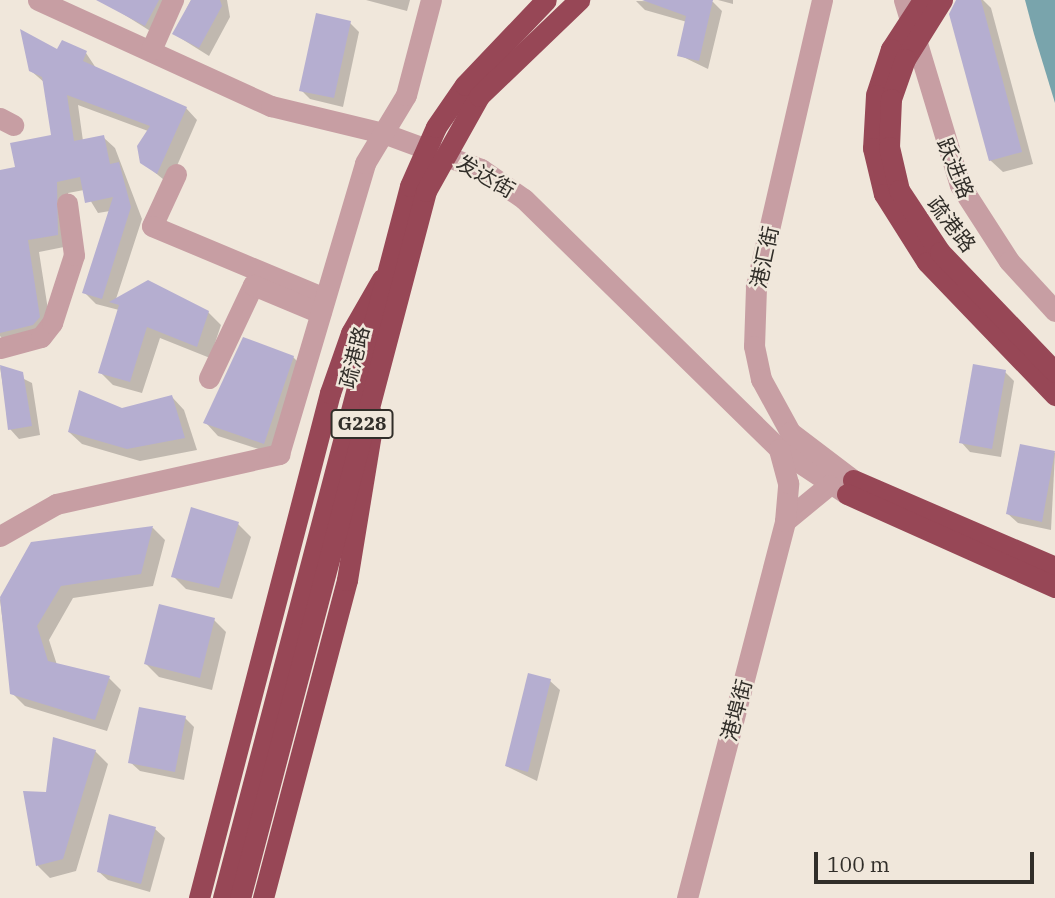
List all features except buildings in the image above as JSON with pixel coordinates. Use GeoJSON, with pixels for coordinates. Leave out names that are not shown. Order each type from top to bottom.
{"type":"FeatureCollection","features":[{"type":"Feature","properties":{"kind":"highway","name":"疏港路"},"geometry":{"type":"LineString","coordinates":[[223,898],[383,277],[410,186],[436,127],[499,45],[546,0]]}},
{"type":"Feature","properties":{"kind":"highway","name":"疏港路"},"geometry":{"type":"LineString","coordinates":[[240,898],[382,347],[426,191],[452,136],[514,57],[579,0]]}},
{"type":"Feature","properties":{"kind":"highway"},"geometry":{"type":"LineString","coordinates":[[923,0],[891,49],[876,95],[873,148],[884,194],[927,262],[1055,395]]}},
{"type":"Feature","properties":{"kind":"highway","name":"疏港路"},"geometry":{"type":"LineString","coordinates":[[942,0],[905,59],[891,99],[889,147],[899,190],[940,252],[1055,372]]}},
{"type":"Feature","properties":{"kind":"highway"},"geometry":{"type":"LineString","coordinates":[[199,898],[330,393],[351,333],[383,277]]}},
{"type":"Feature","properties":{"kind":"highway"},"geometry":{"type":"LineString","coordinates":[[262,898],[347,580],[382,347]]}},
{"type":"Feature","properties":{"kind":"highway"},"geometry":{"type":"LineString","coordinates":[[843,486],[1055,567]]}},
{"type":"Feature","properties":{"kind":"highway"},"geometry":{"type":"LineString","coordinates":[[843,486],[1055,587]]}},
{"type":"Feature","properties":{"kind":"street","name":"发达街"},"geometry":{"type":"LineString","coordinates":[[38,0],[271,106],[383,133],[481,169],[524,199],[761,412],[779,449],[843,486]]}},
{"type":"Feature","properties":{"kind":"street"},"geometry":{"type":"LineString","coordinates":[[152,50],[173,0]]}},
{"type":"Feature","properties":{"kind":"street"},"geometry":{"type":"LineString","coordinates":[[0,536],[56,504],[279,454],[365,163],[406,95],[431,0]]}},
{"type":"Feature","properties":{"kind":"street","name":"港汇街"},"geometry":{"type":"LineString","coordinates":[[808,0],[742,286],[741,358],[761,412],[808,451],[843,486]]}},
{"type":"Feature","properties":{"kind":"street","name":"港汇街"},"geometry":{"type":"LineString","coordinates":[[761,412],[753,316],[822,0]]}},
{"type":"Feature","properties":{"kind":"street","name":"跃进路"},"geometry":{"type":"LineString","coordinates":[[904,0],[960,186],[1009,261],[1055,312]]}},
{"type":"Feature","properties":{"kind":"street"},"geometry":{"type":"LineString","coordinates":[[176,174],[152,226],[322,306]]}},
{"type":"Feature","properties":{"kind":"street"},"geometry":{"type":"LineString","coordinates":[[0,348],[41,337],[52,323],[75,255],[67,204]]}},
{"type":"Feature","properties":{"kind":"street"},"geometry":{"type":"LineString","coordinates":[[209,378],[253,285],[322,306]]}},
{"type":"Feature","properties":{"kind":"street","name":"港埠街"},"geometry":{"type":"LineString","coordinates":[[687,898],[785,521],[788,483],[779,449]]}},
{"type":"Feature","properties":{"kind":"street"},"geometry":{"type":"LineString","coordinates":[[785,521],[843,486]]}},
{"type":"Feature","properties":{"kind":"water"},"geometry":{"type":"Polygon","coordinates":[[[1025,0],[1055,0],[1055,103],[1034,34],[1025,0]]]}}]}
